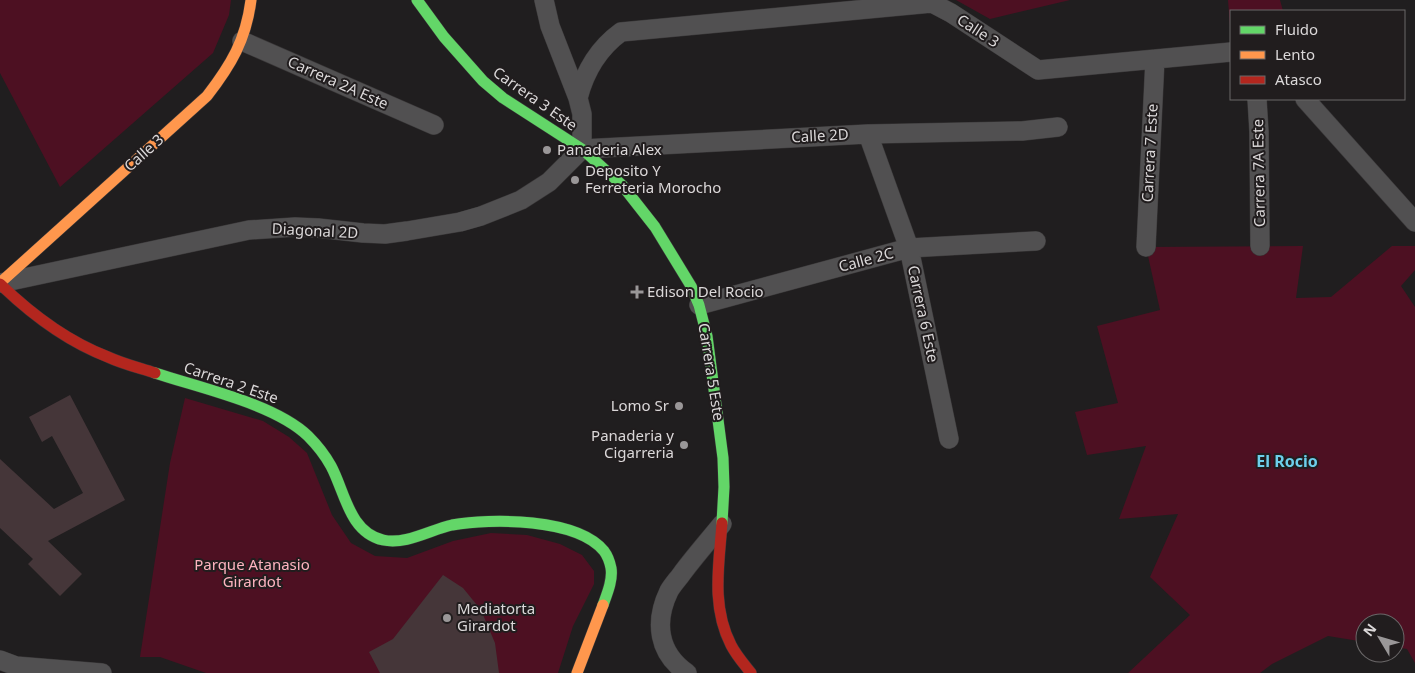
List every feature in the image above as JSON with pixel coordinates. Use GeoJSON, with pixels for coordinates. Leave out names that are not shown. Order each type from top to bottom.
{"type":"FeatureCollection","features":[{"type":"Feature","properties":{"kind":"street","name":"Calle 3"},"geometry":{"type":"LineString","coordinates":[[0,283],[191,111],[221,78],[233,60],[242,41],[250,14],[251,0]]}},
{"type":"Feature","properties":{"kind":"street","name":"Carrera 3 Este"},"geometry":{"type":"LineString","coordinates":[[417,0],[444,37],[483,81],[503,98],[582,149]]}},
{"type":"Feature","properties":{"kind":"street"},"geometry":{"type":"LineString","coordinates":[[544,0],[550,26],[578,98],[582,123],[582,149]]}},
{"type":"Feature","properties":{"kind":"street","name":"Calle 3"},"geometry":{"type":"LineString","coordinates":[[578,98],[585,77],[597,56],[603,47],[621,32],[932,4],[951,13],[1038,70],[1230,52]]}},
{"type":"Feature","properties":{"kind":"street","name":"Carrera 2A Este"},"geometry":{"type":"LineString","coordinates":[[242,41],[434,125]]}},
{"type":"Feature","properties":{"kind":"street","name":"Carrera 7 Este"},"geometry":{"type":"LineString","coordinates":[[1146,247],[1155,59]]}},
{"type":"Feature","properties":{"kind":"street","name":"Carrera 7A Este"},"geometry":{"type":"LineString","coordinates":[[1256,100],[1259,132],[1260,246]]}},
{"type":"Feature","properties":{"kind":"street"},"geometry":{"type":"LineString","coordinates":[[1306,100],[1415,222]]}},
{"type":"Feature","properties":{"kind":"street","name":"Calle 2D"},"geometry":{"type":"LineString","coordinates":[[582,149],[868,134],[1022,131],[1058,127]]}},
{"type":"Feature","properties":{"kind":"street","name":"Carrera 6 Este"},"geometry":{"type":"LineString","coordinates":[[868,134],[909,248],[948,439]]}},
{"type":"Feature","properties":{"kind":"street","name":"Diagonal 2D"},"geometry":{"type":"LineString","coordinates":[[0,283],[249,230],[295,227],[385,234],[407,232],[460,222],[501,209],[520,200],[549,182],[582,149]]}},
{"type":"Feature","properties":{"kind":"street","name":"Carrera 5 Este"},"geometry":{"type":"LineString","coordinates":[[582,149],[615,179],[639,205],[670,250],[691,286],[699,305],[711,359],[723,458],[724,487],[717,594],[719,612],[731,645],[751,673]]}},
{"type":"Feature","properties":{"kind":"street","name":"Calle 2C"},"geometry":{"type":"LineString","coordinates":[[699,305],[909,248],[1036,241]]}},
{"type":"Feature","properties":{"kind":"street","name":"Carrera 2 Este"},"geometry":{"type":"LineString","coordinates":[[0,283],[44,324],[86,348],[109,358],[264,409],[294,424],[318,447],[328,460],[337,474],[356,522],[373,537],[380,540],[396,541],[452,525],[504,520],[555,526],[571,530],[592,540],[608,556],[611,569],[606,596],[577,673]]}},
{"type":"Feature","properties":{"kind":"street"},"geometry":{"type":"LineString","coordinates":[[686,673],[673,663],[667,654],[661,630],[661,614],[670,590],[722,524]]}},
{"type":"Feature","properties":{"kind":"street"},"geometry":{"type":"LineString","coordinates":[[0,660],[16,666],[102,673]]}},
{"type":"Feature","properties":{"kind":"green space"},"geometry":{"type":"Polygon","coordinates":[[[0,0],[231,0],[229,15],[213,53],[60,187],[0,73],[0,0]]]}},
{"type":"Feature","properties":{"kind":"green space"},"geometry":{"type":"Polygon","coordinates":[[[956,0],[1070,0],[990,19],[956,0]]]}},
{"type":"Feature","properties":{"kind":"green space"},"geometry":{"type":"Polygon","coordinates":[[[1228,0],[1280,0],[1283,10],[1230,10],[1230,26],[1228,0]]]}},
{"type":"Feature","properties":{"kind":"green space"},"geometry":{"type":"Polygon","coordinates":[[[1303,246],[1296,298],[1331,297],[1392,246],[1415,246],[1415,270],[1401,286],[1415,307],[1415,663],[1405,649],[1405,613],[1355,613],[1355,640],[1328,636],[1272,664],[1260,673],[1128,673],[1190,615],[1150,577],[1178,514],[1119,519],[1146,446],[1087,455],[1075,412],[1118,403],[1097,326],[1160,310],[1146,247],[1303,246]]]}},
{"type":"Feature","properties":{"kind":"green space","name":"Parque Atanasio Girardot"},"geometry":{"type":"Polygon","coordinates":[[[185,398],[263,421],[289,437],[307,453],[332,515],[351,543],[375,556],[407,558],[453,541],[491,533],[527,535],[560,544],[582,555],[594,571],[594,584],[573,626],[558,673],[206,673],[160,657],[140,657],[170,463],[185,398]]]}},
{"type":"Feature","properties":{"kind":"building"},"geometry":{"type":"Polygon","coordinates":[[[70,395],[125,500],[48,541],[82,574],[60,596],[28,564],[33,559],[0,528],[0,459],[54,509],[83,493],[52,436],[42,442],[29,417],[70,395]]]}},
{"type":"Feature","properties":{"kind":"building","name":"Mediatorta Girardot"},"geometry":{"type":"Polygon","coordinates":[[[443,575],[463,588],[481,610],[495,643],[499,673],[380,673],[369,652],[393,639],[443,575]]]}},
{"type":"Feature","properties":{"kind":"traffic: fast"},"geometry":{"type":"LineString","coordinates":[[417,0],[444,37],[483,81],[503,98],[582,149],[622,185],[655,227],[691,286],[699,305],[707,336],[723,458],[722,523]]}},
{"type":"Feature","properties":{"kind":"traffic: fast"},"geometry":{"type":"LineString","coordinates":[[155,373],[236,398],[257,406],[294,425],[308,436],[326,458],[336,476],[349,510],[362,529],[372,536],[392,541],[409,539],[452,525],[488,521],[510,521],[554,526],[591,540],[604,551],[611,568],[608,592],[603,605]]}},
{"type":"Feature","properties":{"kind":"traffic: slow"},"geometry":{"type":"LineString","coordinates":[[0,283],[207,96],[223,74],[236,51],[245,28],[251,0]]}},
{"type":"Feature","properties":{"kind":"traffic: slow"},"geometry":{"type":"LineString","coordinates":[[577,673],[603,605]]}},
{"type":"Feature","properties":{"kind":"traffic: jam"},"geometry":{"type":"LineString","coordinates":[[0,284],[37,317],[64,335],[93,351],[155,373]]}},
{"type":"Feature","properties":{"kind":"traffic: jam"},"geometry":{"type":"LineString","coordinates":[[722,523],[718,570],[721,615],[731,645],[751,673]]}},
{"type":"Feature","properties":{"kind":"place","name":"Panaderia Alex"},"geometry":{"type":"Point","coordinates":[547,150]}},
{"type":"Feature","properties":{"kind":"place","name":"Deposito Y Ferreteria Morocho"},"geometry":{"type":"Point","coordinates":[575,180]}},
{"type":"Feature","properties":{"kind":"place","name":"Edison Del Rocio"},"geometry":{"type":"Point","coordinates":[637,292]}},
{"type":"Feature","properties":{"kind":"place","name":"Lomo Sr"},"geometry":{"type":"Point","coordinates":[679,406]}},
{"type":"Feature","properties":{"kind":"place","name":"Panaderia y Cigarreria"},"geometry":{"type":"Point","coordinates":[684,445]}},
{"type":"Feature","properties":{"kind":"place","name":"Mediatorta Girardot"},"geometry":{"type":"Point","coordinates":[447,618]}},
{"type":"Feature","properties":{"kind":"district","name":"El Rocio"},"geometry":{"type":"Point","coordinates":[1287,461]}}]}
